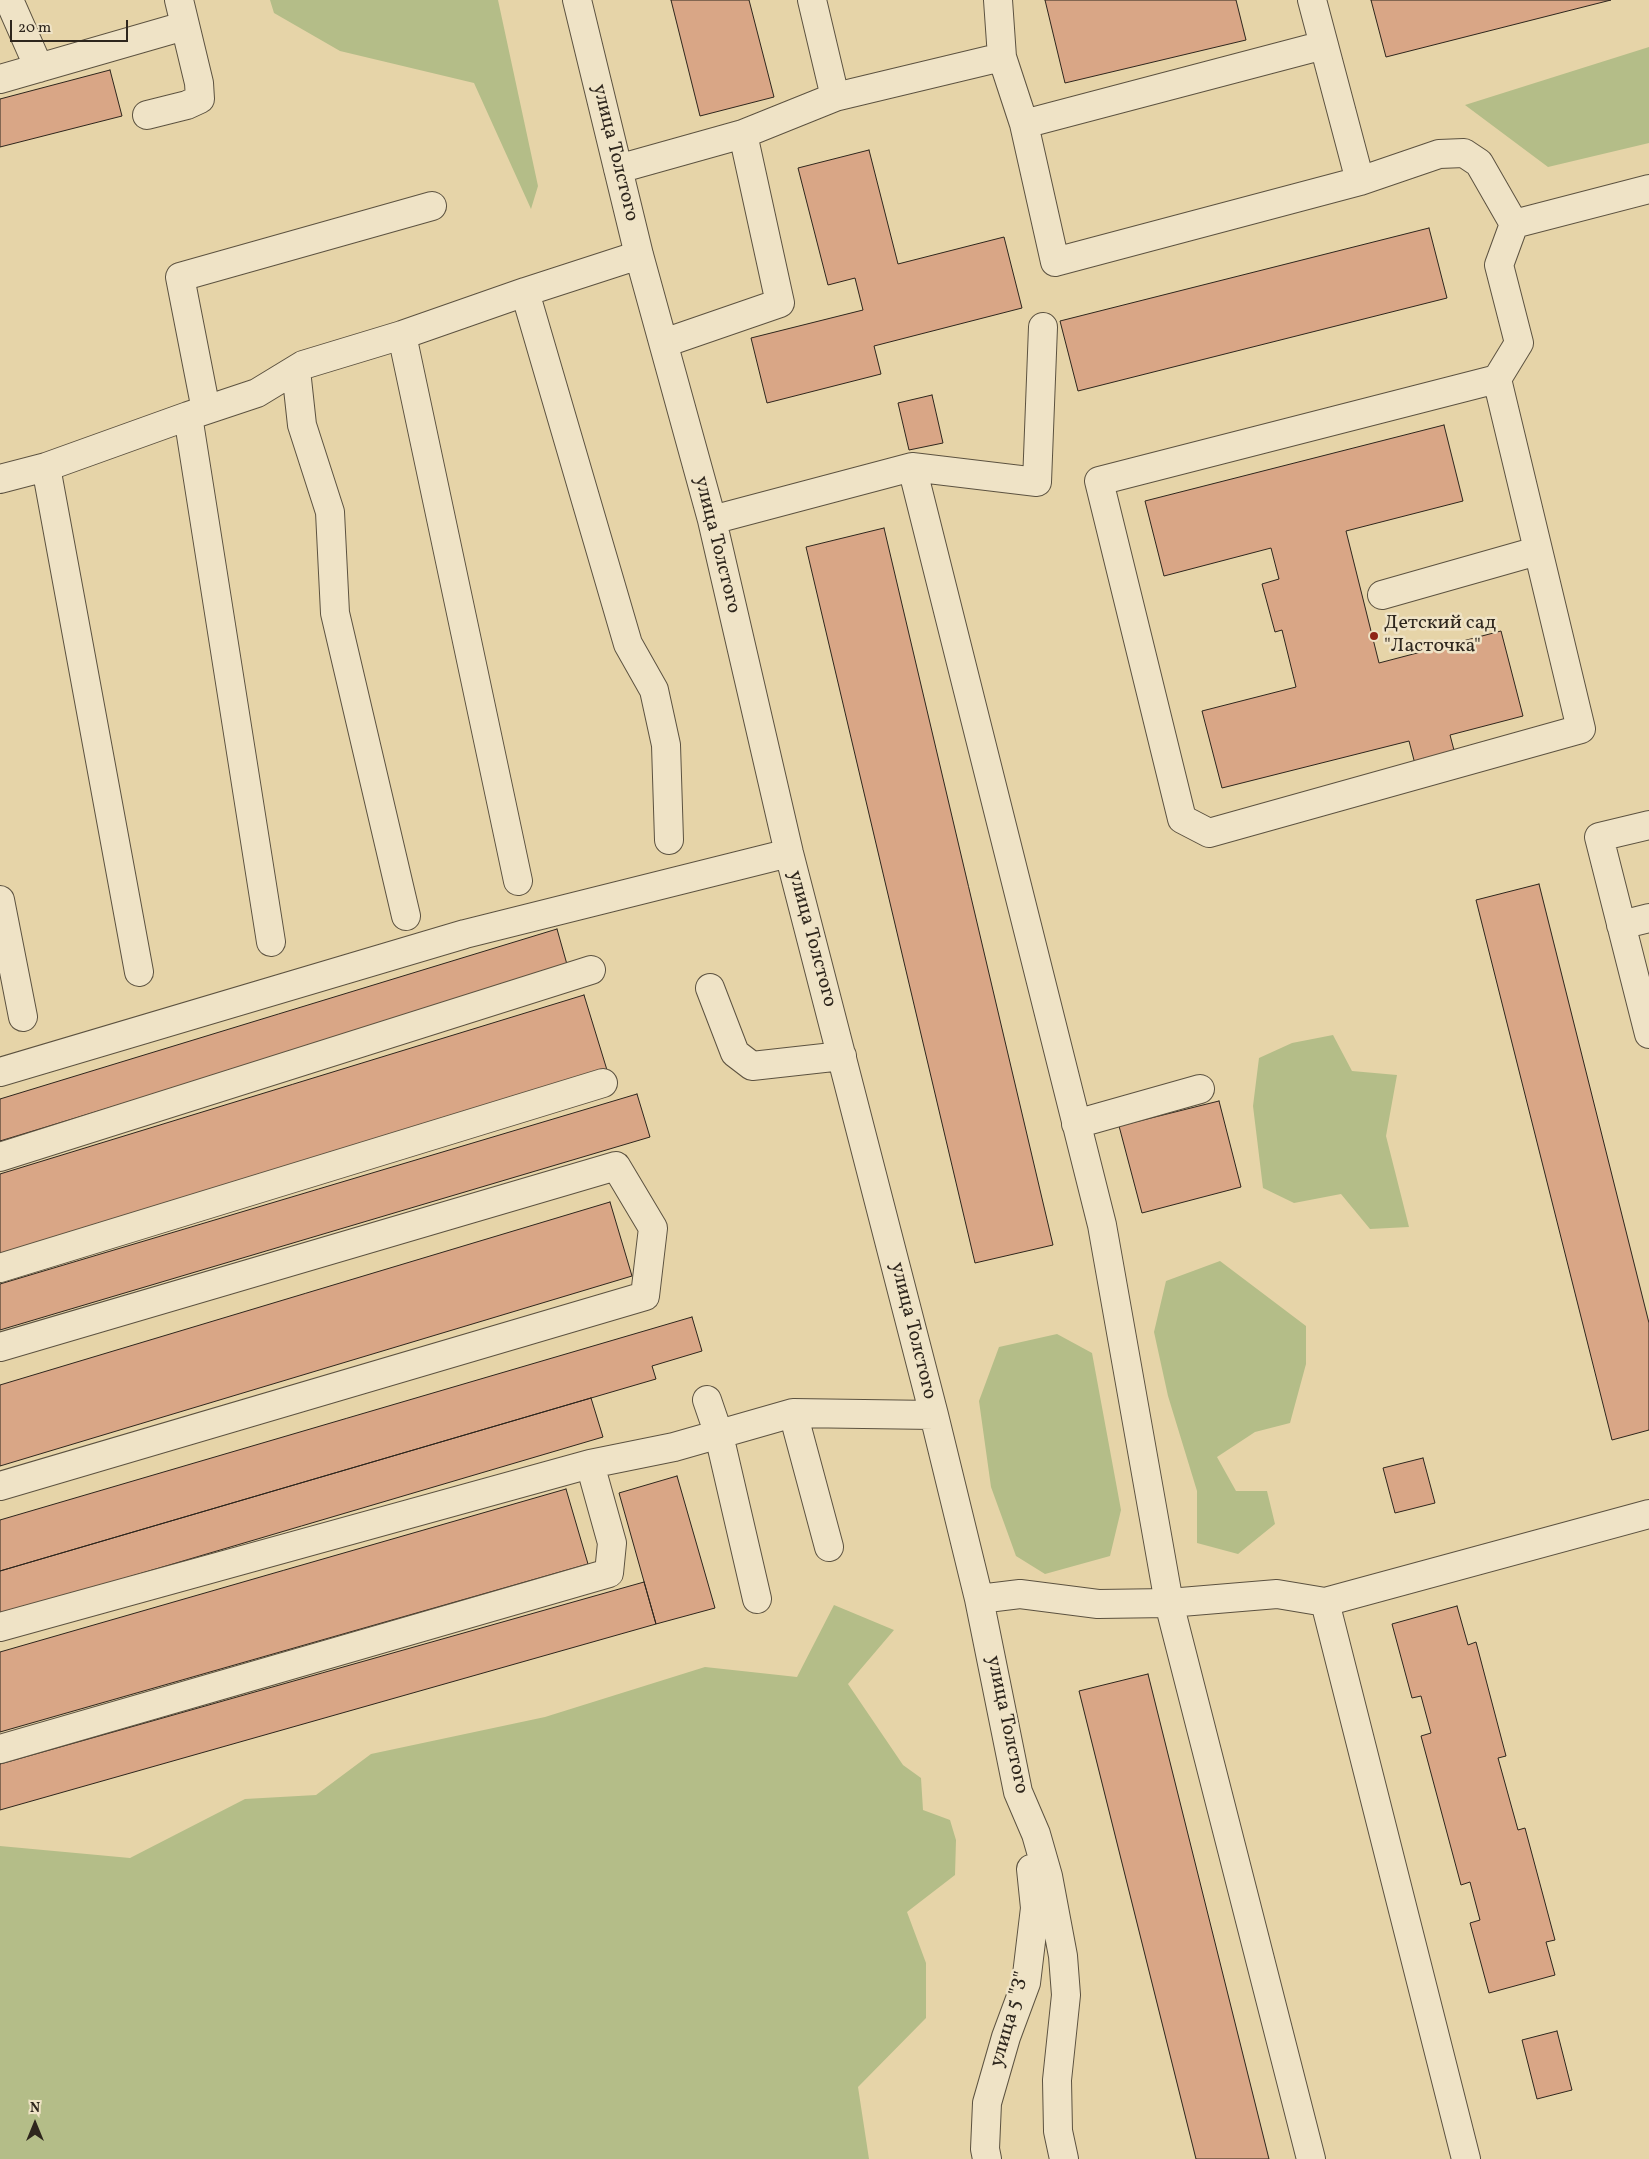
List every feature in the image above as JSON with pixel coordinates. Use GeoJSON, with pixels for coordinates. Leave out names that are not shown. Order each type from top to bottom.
{"type":"FeatureCollection","features":[{"type":"Feature","properties":{"kind":"street"},"geometry":{"type":"LineString","coordinates":[[9,0],[39,68]]}},
{"type":"Feature","properties":{"kind":"street"},"geometry":{"type":"LineString","coordinates":[[147,115],[187,105],[200,98],[200,84],[179,0]]}},
{"type":"Feature","properties":{"kind":"street","name":"улица Толстого"},"geometry":{"type":"LineString","coordinates":[[577,0],[639,255],[712,520],[789,853],[934,1416],[979,1599],[1018,1792],[1036,1834],[1048,1876]]}},
{"type":"Feature","properties":{"kind":"street"},"geometry":{"type":"LineString","coordinates":[[812,0],[835,97]]}},
{"type":"Feature","properties":{"kind":"street"},"geometry":{"type":"LineString","coordinates":[[998,0],[1002,57],[1024,124],[1055,262],[1360,181],[1440,154],[1464,153],[1479,163],[1514,224],[1499,265],[1519,343],[1498,379],[1537,551],[1581,730],[1209,833],[1182,819],[1099,481],[1498,379]]}},
{"type":"Feature","properties":{"kind":"street"},"geometry":{"type":"LineString","coordinates":[[1312,0],[1360,181]]}},
{"type":"Feature","properties":{"kind":"street"},"geometry":{"type":"LineString","coordinates":[[0,79],[184,26]]}},
{"type":"Feature","properties":{"kind":"street"},"geometry":{"type":"LineString","coordinates":[[1024,124],[1324,45]]}},
{"type":"Feature","properties":{"kind":"street"},"geometry":{"type":"LineString","coordinates":[[618,169],[743,134],[835,97],[1002,57]]}},
{"type":"Feature","properties":{"kind":"street"},"geometry":{"type":"LineString","coordinates":[[664,343],[780,303],[743,134]]}},
{"type":"Feature","properties":{"kind":"street"},"geometry":{"type":"LineString","coordinates":[[1514,224],[1649,189]]}},
{"type":"Feature","properties":{"kind":"street"},"geometry":{"type":"LineString","coordinates":[[271,942],[197,413],[180,277],[432,206]]}},
{"type":"Feature","properties":{"kind":"street"},"geometry":{"type":"LineString","coordinates":[[0,479],[46,467],[257,393],[303,365],[402,335],[524,292],[639,255]]}},
{"type":"Feature","properties":{"kind":"street"},"geometry":{"type":"LineString","coordinates":[[524,292],[628,644],[654,690],[666,745],[669,840]]}},
{"type":"Feature","properties":{"kind":"street"},"geometry":{"type":"LineString","coordinates":[[712,520],[912,467],[1037,482],[1043,326]]}},
{"type":"Feature","properties":{"kind":"street"},"geometry":{"type":"LineString","coordinates":[[402,335],[518,881]]}},
{"type":"Feature","properties":{"kind":"street"},"geometry":{"type":"LineString","coordinates":[[296,370],[302,425],[330,512],[335,613],[406,916]]}},
{"type":"Feature","properties":{"kind":"street"},"geometry":{"type":"LineString","coordinates":[[46,467],[139,972]]}},
{"type":"Feature","properties":{"kind":"street"},"geometry":{"type":"LineString","coordinates":[[912,467],[1102,1226],[1169,1603],[1311,2159]]}},
{"type":"Feature","properties":{"kind":"street"},"geometry":{"type":"LineString","coordinates":[[1382,594],[1537,551]]}},
{"type":"Feature","properties":{"kind":"street"},"geometry":{"type":"LineString","coordinates":[[1649,824],[1599,837],[1649,1034]]}},
{"type":"Feature","properties":{"kind":"street"},"geometry":{"type":"LineString","coordinates":[[0,1072],[465,934],[789,853]]}},
{"type":"Feature","properties":{"kind":"street"},"geometry":{"type":"LineString","coordinates":[[0,900],[23,1017]]}},
{"type":"Feature","properties":{"kind":"street"},"geometry":{"type":"LineString","coordinates":[[1621,925],[1649,918]]}},
{"type":"Feature","properties":{"kind":"street"},"geometry":{"type":"LineString","coordinates":[[0,1157],[591,970]]}},
{"type":"Feature","properties":{"kind":"street"},"geometry":{"type":"LineString","coordinates":[[710,988],[735,1053],[752,1066],[842,1056]]}},
{"type":"Feature","properties":{"kind":"street"},"geometry":{"type":"LineString","coordinates":[[0,1268],[603,1083]]}},
{"type":"Feature","properties":{"kind":"street"},"geometry":{"type":"LineString","coordinates":[[1076,1124],[1200,1088]]}},
{"type":"Feature","properties":{"kind":"street"},"geometry":{"type":"LineString","coordinates":[[0,1348],[616,1166],[652,1228],[645,1296],[0,1486]]}},
{"type":"Feature","properties":{"kind":"street"},"geometry":{"type":"LineString","coordinates":[[707,1400],[719,1435],[757,1599]]}},
{"type":"Feature","properties":{"kind":"street"},"geometry":{"type":"LineString","coordinates":[[0,1627],[590,1464],[674,1447],[793,1413],[934,1416]]}},
{"type":"Feature","properties":{"kind":"street"},"geometry":{"type":"LineString","coordinates":[[793,1413],[829,1547]]}},
{"type":"Feature","properties":{"kind":"street"},"geometry":{"type":"LineString","coordinates":[[0,1749],[609,1573],[612,1543],[590,1464]]}},
{"type":"Feature","properties":{"kind":"street"},"geometry":{"type":"LineString","coordinates":[[979,1599],[1020,1594],[1098,1604],[1169,1603],[1277,1594],[1325,1602],[1649,1514]]}},
{"type":"Feature","properties":{"kind":"street"},"geometry":{"type":"LineString","coordinates":[[1325,1602],[1466,2159]]}},
{"type":"Feature","properties":{"kind":"street","name":"улица 5 \"З\""},"geometry":{"type":"LineString","coordinates":[[987,2159],[987,2103],[1006,2036],[1026,1983],[1035,1908],[1030,1863],[1018,1792]]}},
{"type":"Feature","properties":{"kind":"street","name":"улица 5 \"З\""},"geometry":{"type":"LineString","coordinates":[[1048,1876],[1063,1956],[1066,1995],[1057,2080],[1058,2131],[1064,2159]]}},
{"type":"Feature","properties":{"kind":"green space"},"geometry":{"type":"Polygon","coordinates":[[[270,0],[498,0],[538,186],[531,209],[474,83],[340,51],[274,13],[270,0]]]}},
{"type":"Feature","properties":{"kind":"green space"},"geometry":{"type":"Polygon","coordinates":[[[1649,47],[1649,143],[1548,167],[1465,105],[1649,47]]]}},
{"type":"Feature","properties":{"kind":"green space"},"geometry":{"type":"Polygon","coordinates":[[[1333,1035],[1352,1071],[1397,1075],[1386,1136],[1409,1227],[1370,1229],[1341,1194],[1294,1203],[1263,1188],[1253,1106],[1259,1058],[1292,1043],[1333,1035]]]}},
{"type":"Feature","properties":{"kind":"green space"},"geometry":{"type":"Polygon","coordinates":[[[1220,1261],[1306,1326],[1306,1364],[1290,1423],[1255,1432],[1217,1457],[1236,1491],[1267,1491],[1275,1524],[1238,1554],[1197,1543],[1197,1491],[1168,1396],[1154,1332],[1166,1281],[1220,1261]]]}},
{"type":"Feature","properties":{"kind":"green space"},"geometry":{"type":"Polygon","coordinates":[[[1057,1334],[1092,1353],[1121,1510],[1110,1556],[1045,1574],[1016,1556],[991,1487],[979,1401],[999,1347],[1057,1334]]]}},
{"type":"Feature","properties":{"kind":"green space"},"geometry":{"type":"Polygon","coordinates":[[[834,1605],[894,1630],[848,1684],[903,1765],[921,1778],[923,1810],[950,1820],[956,1840],[955,1875],[907,1912],[926,1963],[926,2018],[858,2087],[869,2159],[0,2159],[0,1846],[130,1858],[245,1799],[316,1795],[371,1754],[545,1717],[705,1667],[797,1677],[834,1605]]]}},
{"type":"Feature","properties":{"kind":"building"},"geometry":{"type":"Polygon","coordinates":[[[671,0],[749,0],[774,97],[700,116],[671,0]]]}},
{"type":"Feature","properties":{"kind":"building"},"geometry":{"type":"Polygon","coordinates":[[[1045,0],[1236,0],[1246,40],[1065,83],[1045,0]]]}},
{"type":"Feature","properties":{"kind":"building"},"geometry":{"type":"Polygon","coordinates":[[[1371,0],[1611,0],[1386,57],[1371,0]]]}},
{"type":"Feature","properties":{"kind":"building"},"geometry":{"type":"Polygon","coordinates":[[[110,70],[122,116],[0,147],[0,99],[110,70]]]}},
{"type":"Feature","properties":{"kind":"building"},"geometry":{"type":"Polygon","coordinates":[[[869,150],[898,264],[1004,237],[1022,308],[874,346],[881,374],[767,403],[751,338],[863,310],[855,278],[828,285],[798,168],[869,150]]]}},
{"type":"Feature","properties":{"kind":"building"},"geometry":{"type":"Polygon","coordinates":[[[1429,228],[1447,298],[1078,391],[1060,321],[1429,228]]]}},
{"type":"Feature","properties":{"kind":"building"},"geometry":{"type":"Polygon","coordinates":[[[932,395],[943,443],[909,450],[898,403],[932,395]]]}},
{"type":"Feature","properties":{"kind":"building"},"geometry":{"type":"Polygon","coordinates":[[[1444,425],[1463,501],[1346,531],[1379,663],[1501,631],[1523,716],[1450,735],[1455,754],[1415,764],[1409,741],[1222,788],[1202,711],[1296,687],[1282,630],[1275,632],[1262,584],[1279,579],[1271,548],[1164,576],[1145,501],[1444,425]]]}},
{"type":"Feature","properties":{"kind":"building"},"geometry":{"type":"Polygon","coordinates":[[[884,528],[1053,1245],[975,1263],[806,547],[884,528]]]}},
{"type":"Feature","properties":{"kind":"building"},"geometry":{"type":"Polygon","coordinates":[[[1539,884],[1649,1323],[1649,1430],[1612,1440],[1476,900],[1539,884]]]}},
{"type":"Feature","properties":{"kind":"building"},"geometry":{"type":"Polygon","coordinates":[[[557,929],[568,968],[0,1141],[0,1099],[557,929]]]}},
{"type":"Feature","properties":{"kind":"building"},"geometry":{"type":"Polygon","coordinates":[[[584,995],[607,1070],[0,1255],[0,1174],[584,995]]]}},
{"type":"Feature","properties":{"kind":"building"},"geometry":{"type":"Polygon","coordinates":[[[637,1094],[650,1137],[0,1330],[0,1284],[637,1094]]]}},
{"type":"Feature","properties":{"kind":"building"},"geometry":{"type":"Polygon","coordinates":[[[1219,1101],[1241,1187],[1142,1213],[1119,1126],[1219,1101]]]}},
{"type":"Feature","properties":{"kind":"building"},"geometry":{"type":"Polygon","coordinates":[[[610,1202],[632,1276],[0,1466],[0,1385],[610,1202]]]}},
{"type":"Feature","properties":{"kind":"building"},"geometry":{"type":"Polygon","coordinates":[[[692,1317],[702,1351],[652,1366],[656,1379],[0,1571],[0,1520],[692,1317]]]}},
{"type":"Feature","properties":{"kind":"building"},"geometry":{"type":"Polygon","coordinates":[[[591,1398],[603,1437],[0,1615],[0,1571],[591,1398]]]}},
{"type":"Feature","properties":{"kind":"building"},"geometry":{"type":"Polygon","coordinates":[[[1423,1458],[1435,1503],[1395,1513],[1383,1468],[1423,1458]]]}},
{"type":"Feature","properties":{"kind":"building"},"geometry":{"type":"Polygon","coordinates":[[[677,1476],[715,1608],[656,1624],[619,1493],[677,1476]]]}},
{"type":"Feature","properties":{"kind":"building"},"geometry":{"type":"Polygon","coordinates":[[[566,1489],[588,1564],[0,1732],[0,1652],[566,1489]]]}},
{"type":"Feature","properties":{"kind":"building"},"geometry":{"type":"Polygon","coordinates":[[[644,1582],[656,1624],[0,1810],[0,1764],[644,1582]]]}},
{"type":"Feature","properties":{"kind":"building"},"geometry":{"type":"Polygon","coordinates":[[[1457,1606],[1468,1645],[1476,1642],[1506,1756],[1498,1758],[1518,1830],[1525,1828],[1555,1940],[1546,1942],[1555,1975],[1489,1993],[1470,1923],[1480,1920],[1470,1882],[1461,1885],[1421,1736],[1431,1733],[1421,1696],[1412,1698],[1392,1624],[1457,1606]]]}},
{"type":"Feature","properties":{"kind":"building"},"geometry":{"type":"Polygon","coordinates":[[[1148,1674],[1269,2159],[1196,2159],[1079,1691],[1148,1674]]]}},
{"type":"Feature","properties":{"kind":"building"},"geometry":{"type":"Polygon","coordinates":[[[1557,2031],[1572,2090],[1537,2099],[1522,2040],[1557,2031]]]}},
{"type":"Feature","properties":{"kind":"place","name":"Детский сад \"Ласточка\""},"geometry":{"type":"Point","coordinates":[1374,636]}}]}
